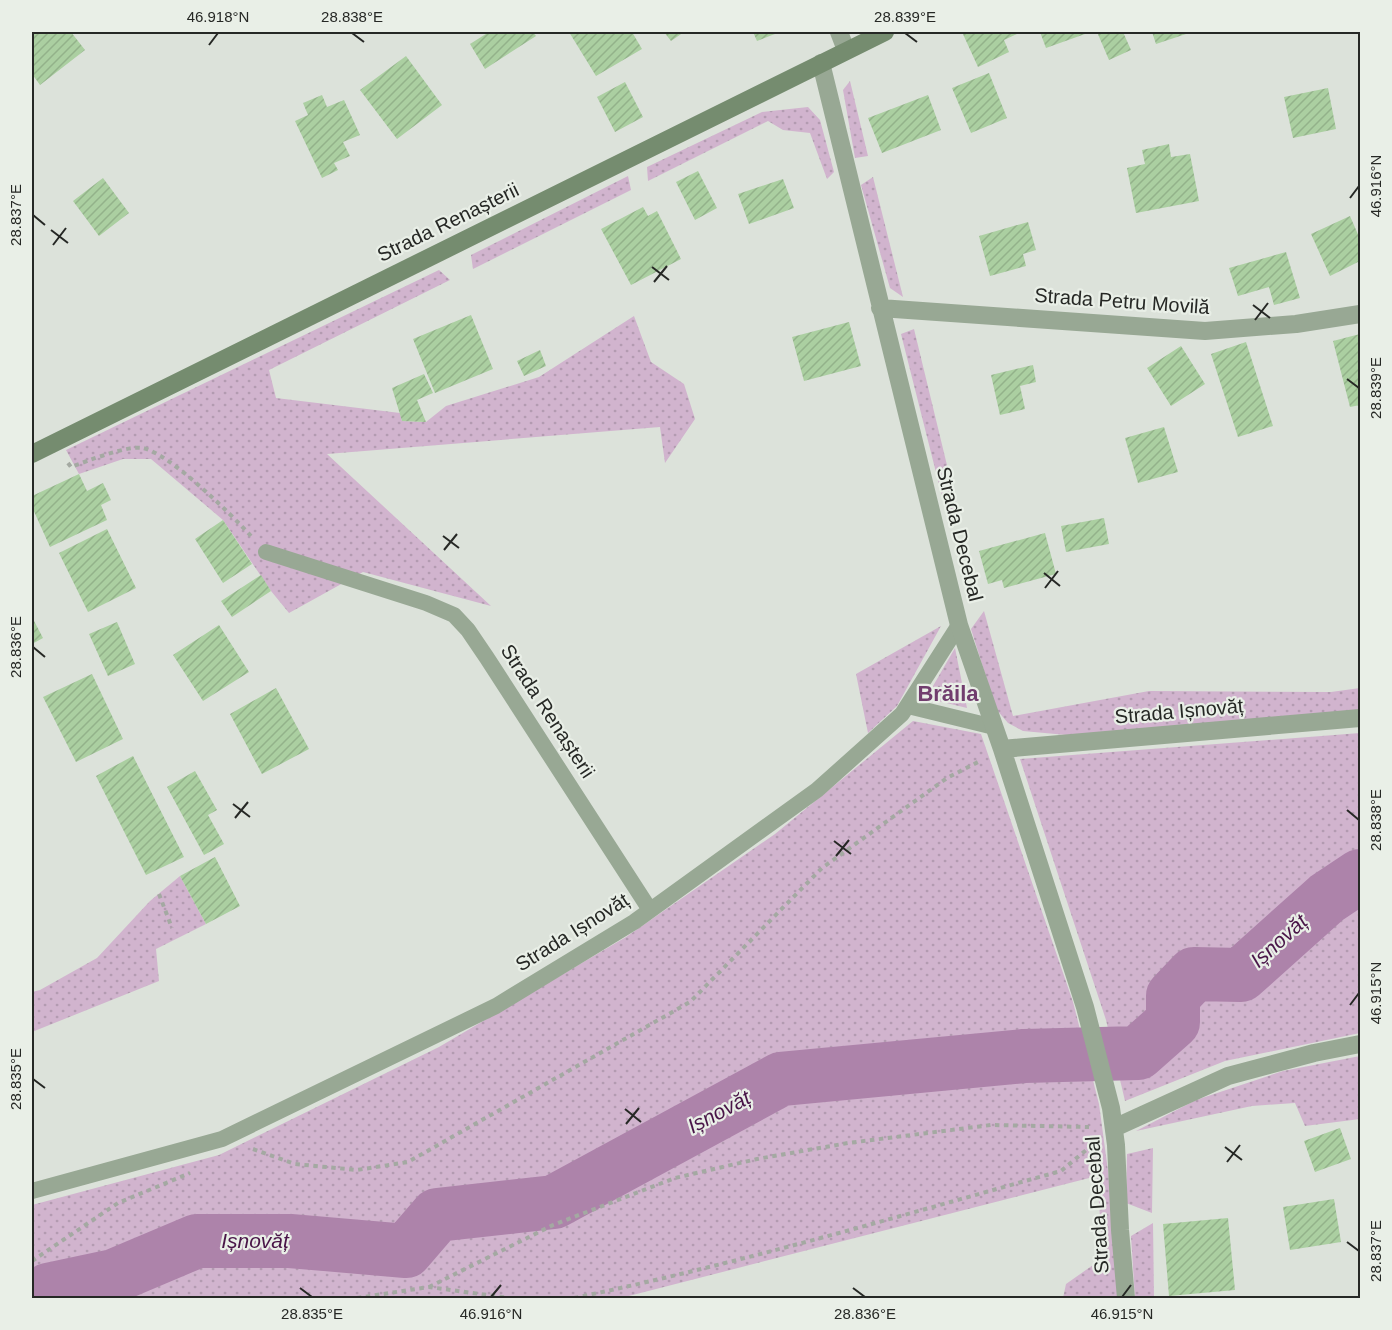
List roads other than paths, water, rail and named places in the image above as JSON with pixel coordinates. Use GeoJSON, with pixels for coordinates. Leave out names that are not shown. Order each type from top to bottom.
{"type":"FeatureCollection","features":[{"type":"Feature","properties":{"kind":"main road","name":"Strada Renașterii"},"geometry":{"type":"LineString","coordinates":[[32,454],[885,32]]}},
{"type":"Feature","properties":{"kind":"street"},"geometry":{"type":"LineString","coordinates":[[838,32],[846,50]]}},
{"type":"Feature","properties":{"kind":"street","name":"Strada Decebal"},"geometry":{"type":"LineString","coordinates":[[821,63],[959,625],[1002,749],[1084,1007],[1111,1108],[1126,1299]]}},
{"type":"Feature","properties":{"kind":"street","name":"Strada Petru Movilă"},"geometry":{"type":"LineString","coordinates":[[880,308],[1205,331],[1296,324],[1360,314]]}},
{"type":"Feature","properties":{"kind":"street","name":"Strada Ișnovăț"},"geometry":{"type":"LineString","coordinates":[[1002,749],[1360,718]]}},
{"type":"Feature","properties":{"kind":"street"},"geometry":{"type":"LineString","coordinates":[[1114,1128],[1228,1076],[1314,1053],[1360,1044]]}},
{"type":"Feature","properties":{"kind":"lane","name":"Strada Renașterii"},"geometry":{"type":"LineString","coordinates":[[266,552],[426,603],[454,615],[468,630],[487,658],[650,910]]}},
{"type":"Feature","properties":{"kind":"lane","name":"Strada Ișnovăț"},"geometry":{"type":"LineString","coordinates":[[32,1191],[222,1139],[496,1006],[634,922],[817,790],[903,714],[959,625]]}},
{"type":"Feature","properties":{"kind":"lane"},"geometry":{"type":"LineString","coordinates":[[908,706],[994,727]]}},
{"type":"Feature","properties":{"kind":"waterway","name":"Ișnovăț"},"geometry":{"type":"LineString","coordinates":[[36,1298],[48,1290],[114,1276],[197,1241],[290,1241],[406,1251],[437,1215],[554,1202],[781,1079],[1024,1056],[1138,1053],[1173,1022],[1173,996],[1194,974],[1241,975],[1327,898],[1360,876]]}},
{"type":"Feature","properties":{"kind":"district","name":"Brăila"},"geometry":{"type":"Point","coordinates":[948,693]}}]}
